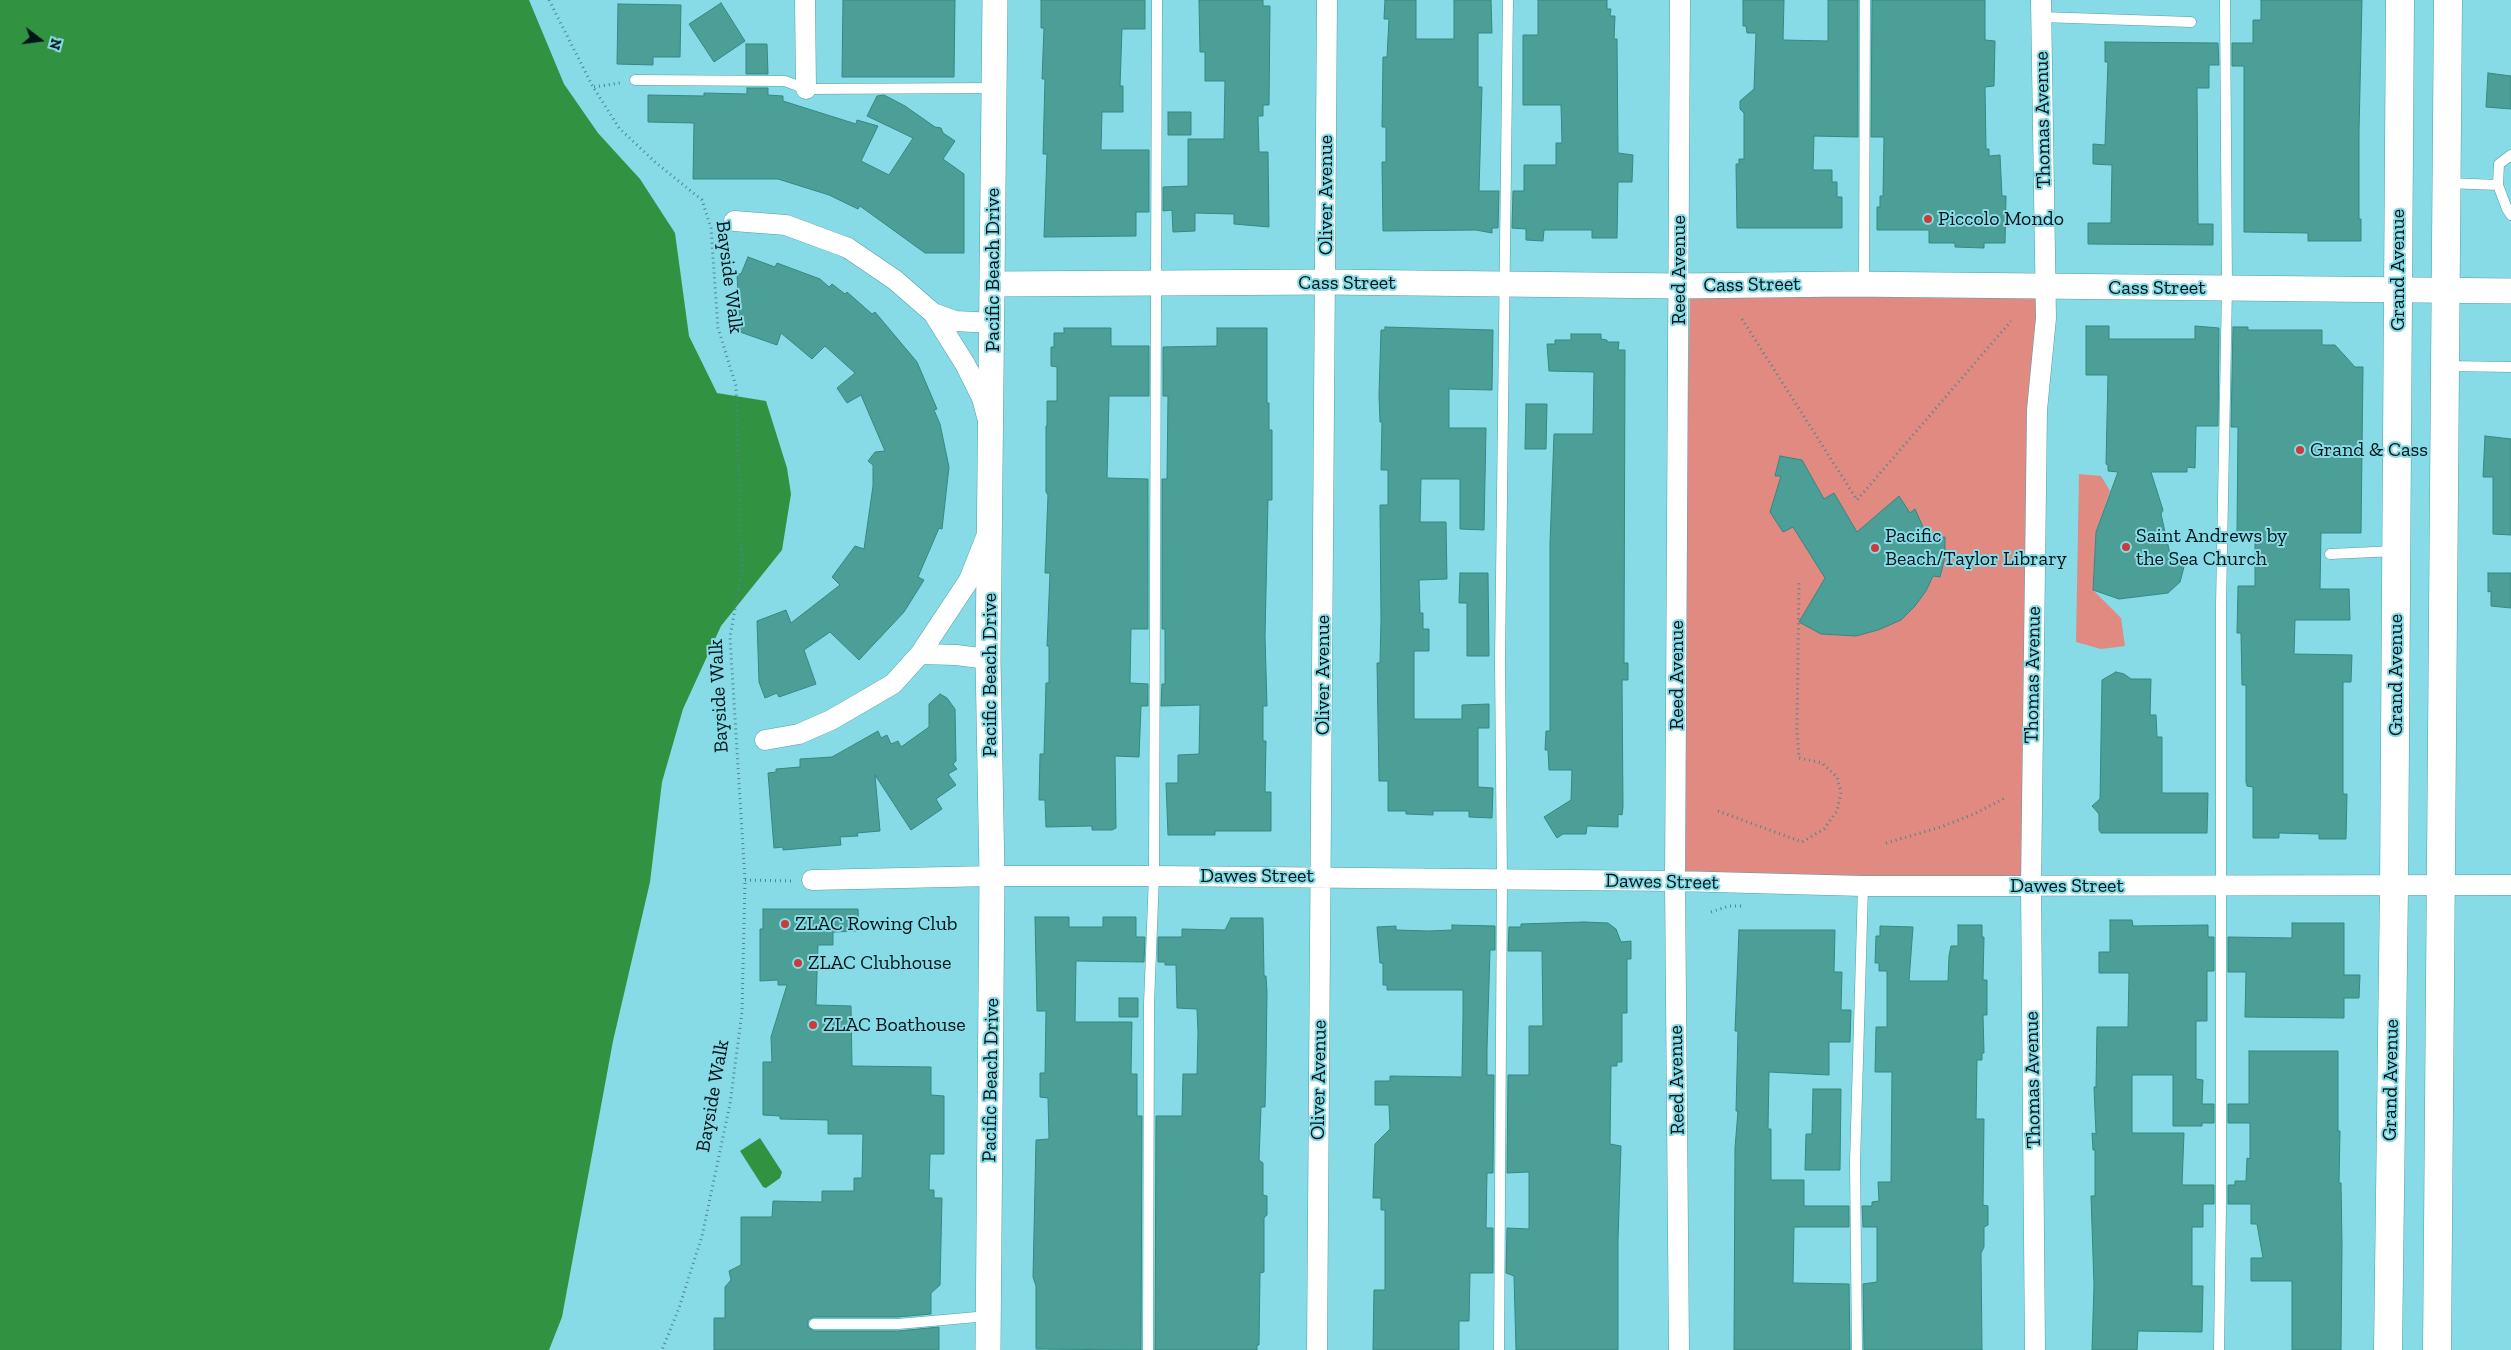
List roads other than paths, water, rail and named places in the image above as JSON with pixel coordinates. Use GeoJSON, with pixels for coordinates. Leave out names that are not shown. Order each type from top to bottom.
{"type":"FeatureCollection","features":[{"type":"Feature","properties":{"kind":"main road","name":"Grand Avenue"},"geometry":{"type":"LineString","coordinates":[[2388,1350],[2394,887],[2400,0]]}},
{"type":"Feature","properties":{"kind":"main road"},"geometry":{"type":"LineString","coordinates":[[2437,1350],[2443,366],[2448,0]]}},
{"type":"Feature","properties":{"kind":"street"},"geometry":{"type":"LineString","coordinates":[[805,0],[806,89]]}},
{"type":"Feature","properties":{"kind":"street","name":"Pacific Beach Drive"},"geometry":{"type":"LineString","coordinates":[[988,1350],[992,876],[988,659],[994,284],[995,0]]}},
{"type":"Feature","properties":{"kind":"street","name":"Oliver Avenue"},"geometry":{"type":"LineString","coordinates":[[1317,1350],[1326,282],[1326,0]]}},
{"type":"Feature","properties":{"kind":"street","name":"Reed Avenue"},"geometry":{"type":"LineString","coordinates":[[1680,0],[1675,881],[1680,1350]]}},
{"type":"Feature","properties":{"kind":"street","name":"Thomas Avenue"},"geometry":{"type":"LineString","coordinates":[[2035,1350],[2030,886],[2037,410],[2046,318],[2041,8]]}},
{"type":"Feature","properties":{"kind":"street"},"geometry":{"type":"LineString","coordinates":[[734,221],[786,225],[848,248],[895,280],[933,312],[955,321],[993,323]]}},
{"type":"Feature","properties":{"kind":"street","name":"Cass Street"},"geometry":{"type":"LineString","coordinates":[[994,284],[1157,282],[1679,286],[1864,284],[2511,291]]}},
{"type":"Feature","properties":{"kind":"street"},"geometry":{"type":"LineString","coordinates":[[933,312],[965,364],[982,398],[992,431]]}},
{"type":"Feature","properties":{"kind":"street"},"geometry":{"type":"LineString","coordinates":[[765,740],[798,734],[832,720],[893,684],[920,654],[970,580],[990,523]]}},
{"type":"Feature","properties":{"kind":"street"},"geometry":{"type":"LineString","coordinates":[[920,654],[956,655],[988,659]]}},
{"type":"Feature","properties":{"kind":"street","name":"Dawes Street"},"geometry":{"type":"LineString","coordinates":[[806,881],[992,876],[1154,876],[1675,881],[1863,886],[2394,887],[2511,885]]}},
{"type":"Feature","properties":{"kind":"lane"},"geometry":{"type":"LineString","coordinates":[[1148,1350],[1149,1004],[1154,876],[1157,0]]}},
{"type":"Feature","properties":{"kind":"lane"},"geometry":{"type":"LineString","coordinates":[[1499,1350],[1502,879],[1500,662],[1508,0]]}},
{"type":"Feature","properties":{"kind":"lane"},"geometry":{"type":"LineString","coordinates":[[1864,284],[1865,0]]}},
{"type":"Feature","properties":{"kind":"lane"},"geometry":{"type":"LineString","coordinates":[[2219,1350],[2221,605],[2227,288],[2226,0]]}},
{"type":"Feature","properties":{"kind":"lane"},"geometry":{"type":"LineString","coordinates":[[2041,8],[2191,22]]}},
{"type":"Feature","properties":{"kind":"lane"},"geometry":{"type":"LineString","coordinates":[[636,80],[785,81],[806,89],[994,88]]}},
{"type":"Feature","properties":{"kind":"lane"},"geometry":{"type":"LineString","coordinates":[[2511,155],[2499,164],[2498,185],[2511,215]]}},
{"type":"Feature","properties":{"kind":"lane"},"geometry":{"type":"LineString","coordinates":[[2445,183],[2498,185]]}},
{"type":"Feature","properties":{"kind":"lane"},"geometry":{"type":"LineString","coordinates":[[2443,366],[2511,367]]}},
{"type":"Feature","properties":{"kind":"lane"},"geometry":{"type":"LineString","coordinates":[[2330,554],[2396,551]]}},
{"type":"Feature","properties":{"kind":"lane"},"geometry":{"type":"LineString","coordinates":[[1856,1350],[1855,1163],[1863,886]]}},
{"type":"Feature","properties":{"kind":"lane"},"geometry":{"type":"LineString","coordinates":[[814,1324],[898,1324],[989,1316]]}},
{"type":"Feature","properties":{"kind":"place","name":"Piccolo Mondo"},"geometry":{"type":"Point","coordinates":[1928,219]}},
{"type":"Feature","properties":{"kind":"place","name":"Grand & Cass"},"geometry":{"type":"Point","coordinates":[2300,450]}},
{"type":"Feature","properties":{"kind":"place","name":"Saint Andrews by the Sea Church"},"geometry":{"type":"Point","coordinates":[2126,547]}},
{"type":"Feature","properties":{"kind":"place","name":"Pacific Beach/Taylor Library"},"geometry":{"type":"Point","coordinates":[1875,548]}},
{"type":"Feature","properties":{"kind":"place","name":"ZLAC Rowing Club"},"geometry":{"type":"Point","coordinates":[785,924]}},
{"type":"Feature","properties":{"kind":"place","name":"ZLAC Clubhouse"},"geometry":{"type":"Point","coordinates":[798,963]}},
{"type":"Feature","properties":{"kind":"place","name":"ZLAC Boathouse"},"geometry":{"type":"Point","coordinates":[813,1025]}}]}
